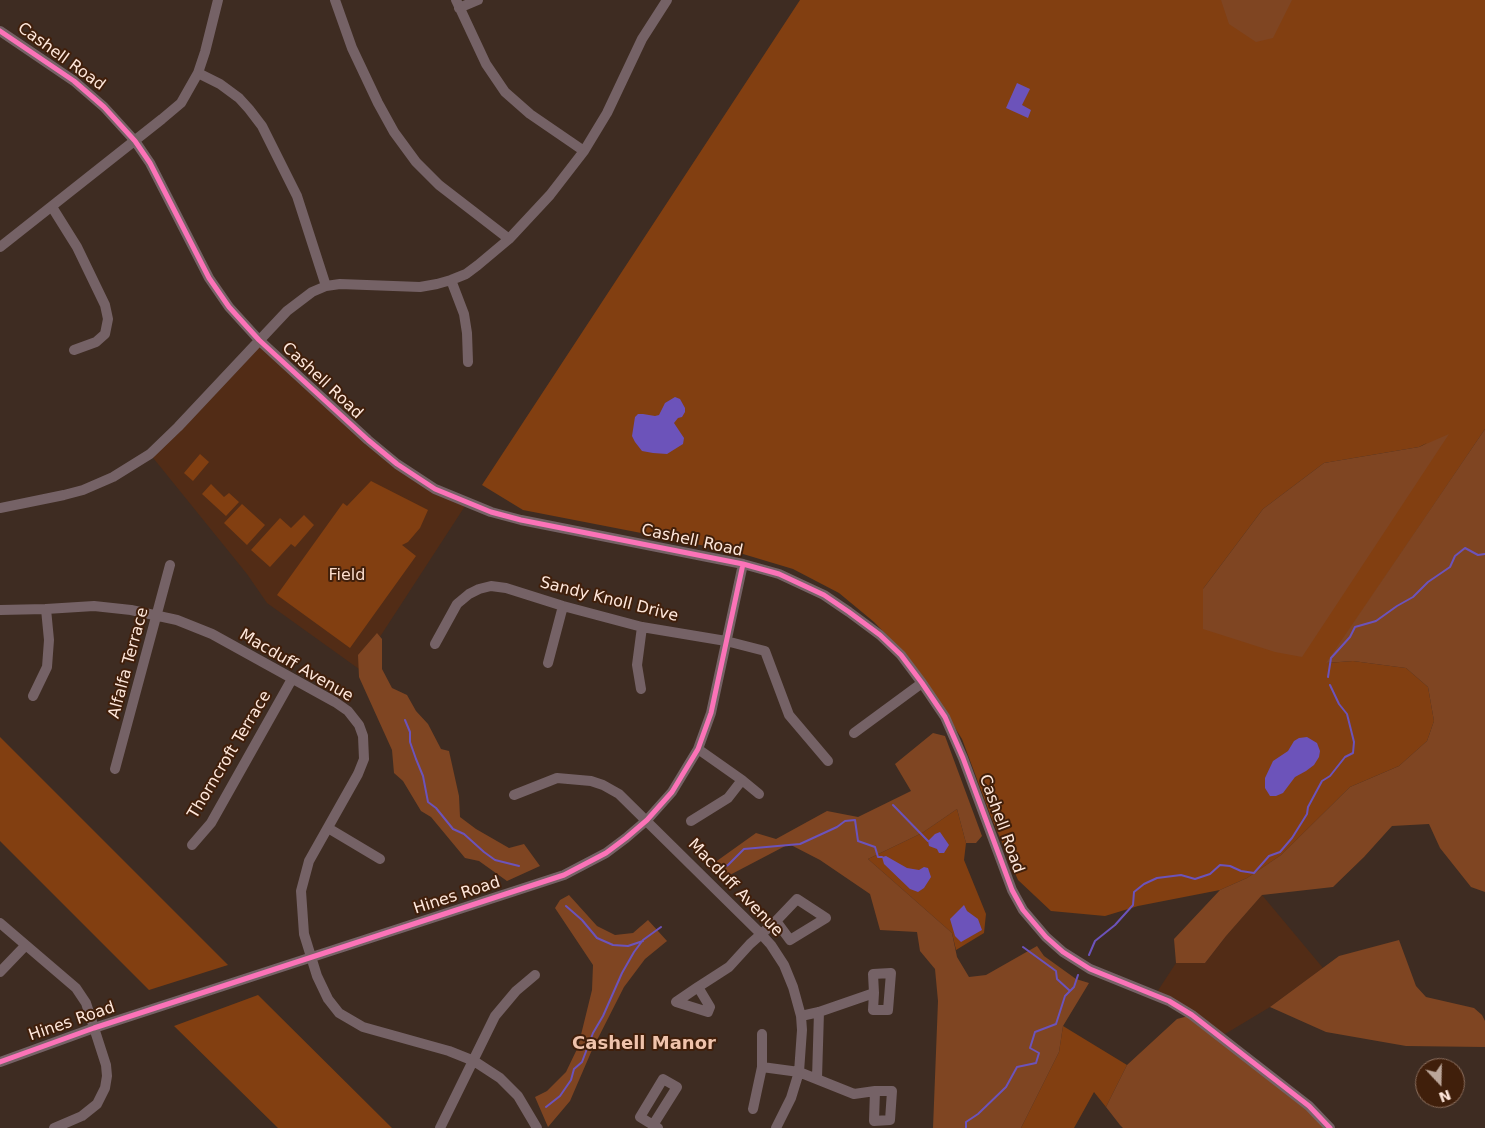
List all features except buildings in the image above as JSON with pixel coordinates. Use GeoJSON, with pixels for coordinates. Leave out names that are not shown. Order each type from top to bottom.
{"type":"FeatureCollection","features":[{"type":"Feature","properties":{"kind":"street"},"geometry":{"type":"LineString","coordinates":[[0,247],[135,141],[181,102],[198,73],[218,0]]}},
{"type":"Feature","properties":{"kind":"street"},"geometry":{"type":"LineString","coordinates":[[335,0],[352,48],[394,132],[416,162],[439,185],[509,238]]}},
{"type":"Feature","properties":{"kind":"street"},"geometry":{"type":"LineString","coordinates":[[478,0],[457,4],[486,64],[505,92],[530,114],[584,151]]}},
{"type":"Feature","properties":{"kind":"street"},"geometry":{"type":"LineString","coordinates":[[0,508],[83,490],[113,477],[150,454],[178,427],[259,340],[298,302],[312,292],[326,286],[356,283],[420,287],[451,280],[478,266],[509,238],[550,195],[584,151],[607,113],[642,39],[667,0]]}},
{"type":"Feature","properties":{"kind":"street","name":"Cashell Road"},"geometry":{"type":"LineString","coordinates":[[0,31],[74,81],[104,107],[135,141],[163,187],[209,278],[229,307],[259,340],[368,440],[397,464],[435,488],[491,512],[521,520],[743,564],[779,574],[824,595],[880,635],[901,655],[945,717],[956,741],[1012,890],[1023,910],[1046,938],[1063,952],[1090,969],[1169,1001],[1192,1015],[1309,1106],[1330,1128]]}},
{"type":"Feature","properties":{"kind":"street"},"geometry":{"type":"LineString","coordinates":[[198,73],[220,84],[239,98],[256,117],[265,131],[297,196],[326,286]]}},
{"type":"Feature","properties":{"kind":"street"},"geometry":{"type":"LineString","coordinates":[[52,207],[77,248],[105,305],[108,319],[105,334],[96,342],[74,350]]}},
{"type":"Feature","properties":{"kind":"street"},"geometry":{"type":"LineString","coordinates":[[451,280],[464,314],[468,362]]}},
{"type":"Feature","properties":{"kind":"street","name":"Hines Road"},"geometry":{"type":"LineString","coordinates":[[0,1062],[94,1028],[564,874],[606,853],[647,820],[672,792],[698,749],[710,713],[743,564]]}},
{"type":"Feature","properties":{"kind":"street","name":"Alfalfa Terrace"},"geometry":{"type":"LineString","coordinates":[[115,769],[170,565]]}},
{"type":"Feature","properties":{"kind":"street","name":"Sandy Knoll Drive"},"geometry":{"type":"LineString","coordinates":[[435,644],[457,604],[469,594],[491,586],[506,588],[563,606],[642,627],[726,641],[765,651],[789,715],[828,761]]}},
{"type":"Feature","properties":{"kind":"street","name":"Macduff Avenue"},"geometry":{"type":"LineString","coordinates":[[0,610],[94,606],[131,610],[177,620],[212,634],[348,711],[359,725],[363,736],[364,759],[358,774],[309,861],[301,891],[302,927],[317,976],[328,999],[339,1013],[353,1022],[449,1051],[474,1061],[500,1078],[518,1096],[537,1128]]}},
{"type":"Feature","properties":{"kind":"street"},"geometry":{"type":"LineString","coordinates":[[548,663],[563,606]]}},
{"type":"Feature","properties":{"kind":"street"},"geometry":{"type":"LineString","coordinates":[[33,696],[46,667],[48,640],[46,609]]}},
{"type":"Feature","properties":{"kind":"street"},"geometry":{"type":"LineString","coordinates":[[641,689],[637,665],[642,627]]}},
{"type":"Feature","properties":{"kind":"street","name":"Thorncroft Terrace"},"geometry":{"type":"LineString","coordinates":[[192,845],[210,823],[292,680]]}},
{"type":"Feature","properties":{"kind":"street"},"geometry":{"type":"LineString","coordinates":[[854,733],[922,683]]}},
{"type":"Feature","properties":{"kind":"street"},"geometry":{"type":"LineString","coordinates":[[698,749],[759,794]]}},
{"type":"Feature","properties":{"kind":"street","name":"Macduff Avenue"},"geometry":{"type":"LineString","coordinates":[[514,795],[557,778],[603,784],[619,794],[647,820],[761,934],[784,965],[793,987],[801,1016],[802,1046],[799,1072],[791,1098],[776,1128]]}},
{"type":"Feature","properties":{"kind":"street"},"geometry":{"type":"LineString","coordinates":[[691,822],[728,798],[742,780]]}},
{"type":"Feature","properties":{"kind":"street"},"geometry":{"type":"LineString","coordinates":[[328,828],[380,859]]}},
{"type":"Feature","properties":{"kind":"street"},"geometry":{"type":"LineString","coordinates":[[698,987],[729,967],[797,899],[826,918],[790,940],[776,922]]}},
{"type":"Feature","properties":{"kind":"street"},"geometry":{"type":"LineString","coordinates":[[0,923],[76,988],[86,1003],[106,1065],[105,1088],[97,1104],[82,1116],[54,1128]]}},
{"type":"Feature","properties":{"kind":"street"},"geometry":{"type":"LineString","coordinates":[[0,972],[25,946]]}},
{"type":"Feature","properties":{"kind":"street"},"geometry":{"type":"LineString","coordinates":[[440,1128],[495,1016],[516,991],[535,975]]}},
{"type":"Feature","properties":{"kind":"street"},"geometry":{"type":"LineString","coordinates":[[801,1016],[819,1012],[874,993]]}},
{"type":"Feature","properties":{"kind":"street"},"geometry":{"type":"LineString","coordinates":[[817,1078],[819,1012]]}},
{"type":"Feature","properties":{"kind":"street"},"geometry":{"type":"LineString","coordinates":[[753,1109],[762,1067],[762,1034]]}},
{"type":"Feature","properties":{"kind":"street"},"geometry":{"type":"LineString","coordinates":[[762,1067],[799,1072],[854,1094],[874,1091]]}},
{"type":"Feature","properties":{"kind":"street"},"geometry":{"type":"LineString","coordinates":[[663,1079],[677,1087],[655,1126],[640,1117],[663,1079]]}},
{"type":"Feature","properties":{"kind":"shaded area"},"geometry":{"type":"Polygon","coordinates":[[[1221,0],[1292,0],[1273,38],[1256,42],[1229,24],[1221,0]]]}},
{"type":"Feature","properties":{"kind":"shaded area"},"geometry":{"type":"Polygon","coordinates":[[[1017,83],[1030,89],[1022,105],[1031,110],[1028,118],[1006,108],[1017,83]]]}},
{"type":"Feature","properties":{"kind":"shaded area"},"geometry":{"type":"Polygon","coordinates":[[[259,340],[397,464],[467,503],[359,669],[267,603],[247,574],[150,454],[259,340]]]}},
{"type":"Feature","properties":{"kind":"shaded area"},"geometry":{"type":"Polygon","coordinates":[[[675,397],[680,399],[685,408],[682,417],[678,418],[674,423],[684,438],[683,444],[667,454],[642,451],[632,436],[635,417],[638,414],[659,415],[665,403],[675,397]]]}},
{"type":"Feature","properties":{"kind":"shaded area"},"geometry":{"type":"Polygon","coordinates":[[[1485,429],[1485,892],[1471,887],[1440,848],[1429,824],[1392,826],[1333,887],[1262,895],[1205,963],[1176,963],[1174,939],[1220,890],[1247,878],[1281,855],[1350,787],[1399,766],[1427,741],[1434,721],[1428,687],[1406,668],[1353,661],[1326,663],[1485,429]]]}},
{"type":"Feature","properties":{"kind":"shaded area"},"geometry":{"type":"Polygon","coordinates":[[[1449,434],[1302,657],[1275,652],[1203,629],[1203,589],[1263,509],[1324,463],[1419,447],[1449,434]]]}},
{"type":"Feature","properties":{"kind":"shaded area"},"geometry":{"type":"Polygon","coordinates":[[[377,633],[382,639],[382,669],[392,688],[407,695],[416,711],[428,724],[441,749],[449,751],[459,796],[460,817],[476,829],[509,848],[524,844],[540,866],[507,881],[479,861],[465,858],[431,817],[421,811],[403,781],[394,773],[392,750],[359,677],[358,655],[377,633]]]}},
{"type":"Feature","properties":{"kind":"shaded area"},"geometry":{"type":"Polygon","coordinates":[[[933,733],[945,736],[982,836],[976,843],[966,843],[957,809],[922,833],[868,859],[952,933],[957,957],[969,977],[986,975],[1037,946],[1044,956],[1076,979],[1089,983],[1063,1026],[1059,1052],[1021,1128],[933,1128],[938,1001],[935,969],[920,951],[917,932],[880,930],[870,894],[820,860],[789,844],[726,877],[707,868],[756,833],[776,839],[827,811],[858,817],[911,791],[895,764],[933,733]]]}},
{"type":"Feature","properties":{"kind":"shaded area"},"geometry":{"type":"Polygon","coordinates":[[[1307,737],[1317,743],[1320,751],[1314,765],[1295,777],[1283,793],[1270,796],[1265,788],[1265,778],[1273,761],[1288,751],[1294,741],[1307,737]]]}},
{"type":"Feature","properties":{"kind":"shaded area"},"geometry":{"type":"Polygon","coordinates":[[[940,832],[949,845],[944,853],[939,853],[937,849],[929,846],[928,841],[940,832]]]}},
{"type":"Feature","properties":{"kind":"shaded area"},"geometry":{"type":"Polygon","coordinates":[[[886,856],[907,868],[919,870],[924,867],[928,868],[931,877],[924,888],[918,892],[910,889],[884,864],[882,857],[886,856]]]}},
{"type":"Feature","properties":{"kind":"shaded area"},"geometry":{"type":"Polygon","coordinates":[[[569,895],[597,926],[615,935],[633,933],[648,920],[667,941],[645,959],[624,987],[592,1050],[570,1101],[548,1127],[535,1097],[547,1091],[566,1072],[578,1047],[592,990],[593,965],[555,908],[560,900],[569,895]]]}},
{"type":"Feature","properties":{"kind":"shaded area"},"geometry":{"type":"Polygon","coordinates":[[[1262,895],[1323,968],[1270,1007],[1220,1037],[1155,995],[1176,963],[1205,963],[1262,895]]]}},
{"type":"Feature","properties":{"kind":"shaded area"},"geometry":{"type":"Polygon","coordinates":[[[964,905],[967,911],[978,919],[982,930],[961,942],[955,936],[950,919],[964,905]]]}},
{"type":"Feature","properties":{"kind":"shaded area"},"geometry":{"type":"Polygon","coordinates":[[[1399,940],[1416,986],[1426,997],[1474,1008],[1482,1015],[1485,1021],[1485,1047],[1406,1046],[1326,1032],[1270,1007],[1339,956],[1399,940]]]}},
{"type":"Feature","properties":{"kind":"shaded area"},"geometry":{"type":"Polygon","coordinates":[[[1192,1015],[1330,1128],[1123,1128],[1106,1107],[1127,1065],[1177,1019],[1192,1015]]]}},
{"type":"Feature","properties":{"kind":"green space"},"geometry":{"type":"Polygon","coordinates":[[[800,0],[1485,0],[1485,429],[1327,663],[1353,661],[1406,668],[1428,687],[1434,721],[1427,741],[1399,766],[1350,787],[1281,855],[1247,878],[1220,890],[1138,906],[1105,916],[1051,911],[1018,880],[991,817],[962,739],[930,688],[906,655],[874,622],[839,593],[793,569],[743,554],[523,510],[482,485],[800,0]],[[1427,443],[1419,447],[1324,463],[1263,509],[1203,589],[1427,443]]]}},
{"type":"Feature","properties":{"kind":"green space"},"geometry":{"type":"Polygon","coordinates":[[[200,454],[209,462],[193,481],[184,473],[200,454]]]}},
{"type":"Feature","properties":{"kind":"green space","name":"Field"},"geometry":{"type":"Polygon","coordinates":[[[371,481],[428,510],[420,528],[408,542],[402,545],[416,556],[350,648],[277,595],[343,503],[347,506],[371,481]]]}},
{"type":"Feature","properties":{"kind":"green space"},"geometry":{"type":"Polygon","coordinates":[[[211,484],[224,497],[229,493],[239,502],[226,516],[202,494],[211,484]]]}},
{"type":"Feature","properties":{"kind":"green space"},"geometry":{"type":"Polygon","coordinates":[[[242,504],[265,525],[247,545],[224,523],[242,504]]]}},
{"type":"Feature","properties":{"kind":"green space"},"geometry":{"type":"Polygon","coordinates":[[[304,515],[314,525],[295,547],[291,544],[270,567],[251,550],[280,518],[291,528],[304,515]]]}},
{"type":"Feature","properties":{"kind":"green space"},"geometry":{"type":"Polygon","coordinates":[[[0,737],[228,965],[149,990],[0,841],[0,737]]]}},
{"type":"Feature","properties":{"kind":"green space"},"geometry":{"type":"Polygon","coordinates":[[[957,809],[966,843],[964,860],[986,914],[984,933],[956,950],[952,933],[868,859],[922,833],[957,809]]]}},
{"type":"Feature","properties":{"kind":"green space"},"geometry":{"type":"Polygon","coordinates":[[[258,995],[392,1128],[278,1128],[174,1026],[258,995]]]}},
{"type":"Feature","properties":{"kind":"green space"},"geometry":{"type":"Polygon","coordinates":[[[1063,1026],[1127,1065],[1106,1107],[1094,1092],[1074,1128],[1021,1128],[1059,1052],[1063,1026]]]}},
{"type":"Feature","properties":{"kind":"waterway"},"geometry":{"type":"LineString","coordinates":[[1328,677],[1331,658],[1350,637],[1355,627],[1376,621],[1413,597],[1428,582],[1450,567],[1455,556],[1465,548],[1478,555],[1485,554]]}},
{"type":"Feature","properties":{"kind":"waterway"},"geometry":{"type":"LineString","coordinates":[[1089,955],[1095,941],[1115,925],[1133,905],[1134,892],[1144,884],[1157,878],[1181,875],[1195,879],[1210,874],[1220,865],[1254,873],[1269,856],[1280,852],[1292,838],[1307,814],[1308,807],[1322,781],[1330,776],[1345,757],[1353,753],[1354,742],[1347,714],[1339,704],[1330,685]]}},
{"type":"Feature","properties":{"kind":"waterway"},"geometry":{"type":"LineString","coordinates":[[405,720],[410,732],[410,742],[423,776],[428,802],[436,808],[453,829],[464,834],[495,860],[519,866]]}},
{"type":"Feature","properties":{"kind":"waterway"},"geometry":{"type":"LineString","coordinates":[[893,805],[928,841]]}},
{"type":"Feature","properties":{"kind":"waterway"},"geometry":{"type":"LineString","coordinates":[[720,869],[728,865],[744,849],[800,844],[837,827],[845,821],[855,820],[858,841],[875,847],[878,857],[882,857]]}},
{"type":"Feature","properties":{"kind":"waterway"},"geometry":{"type":"LineString","coordinates":[[566,906],[582,920],[597,938],[613,945],[628,946],[643,941]]}},
{"type":"Feature","properties":{"kind":"waterway"},"geometry":{"type":"LineString","coordinates":[[546,1107],[560,1096],[571,1080],[574,1069],[582,1062],[593,1033],[634,952],[643,940],[661,927]]}},
{"type":"Feature","properties":{"kind":"waterway"},"geometry":{"type":"LineString","coordinates":[[1023,947],[1056,971],[1057,979],[1069,990]]}},
{"type":"Feature","properties":{"kind":"waterway"},"geometry":{"type":"LineString","coordinates":[[966,1128],[966,1122],[978,1114],[1006,1087],[1017,1067],[1036,1063],[1039,1053],[1030,1048],[1035,1032],[1056,1024],[1065,996],[1074,987],[1078,975]]}},
{"type":"Feature","properties":{"kind":"cycle path"},"geometry":{"type":"LineString","coordinates":[[0,31],[74,81],[104,107],[135,141],[150,163],[209,278],[229,307],[259,340],[368,440],[397,464],[435,489],[491,512],[521,520],[743,564],[779,574],[824,595],[880,635],[901,655],[945,717],[963,758],[1012,890],[1023,910],[1046,937],[1063,952],[1090,969],[1169,1001],[1192,1015],[1309,1106],[1330,1128]]}},
{"type":"Feature","properties":{"kind":"cycle path"},"geometry":{"type":"LineString","coordinates":[[0,1062],[94,1028],[564,875],[606,853],[647,820],[672,792],[698,749],[711,713],[743,564]]}},
{"type":"Feature","properties":{"kind":"district","name":"Cashell Manor"},"geometry":{"type":"Point","coordinates":[644,1044]}}]}
